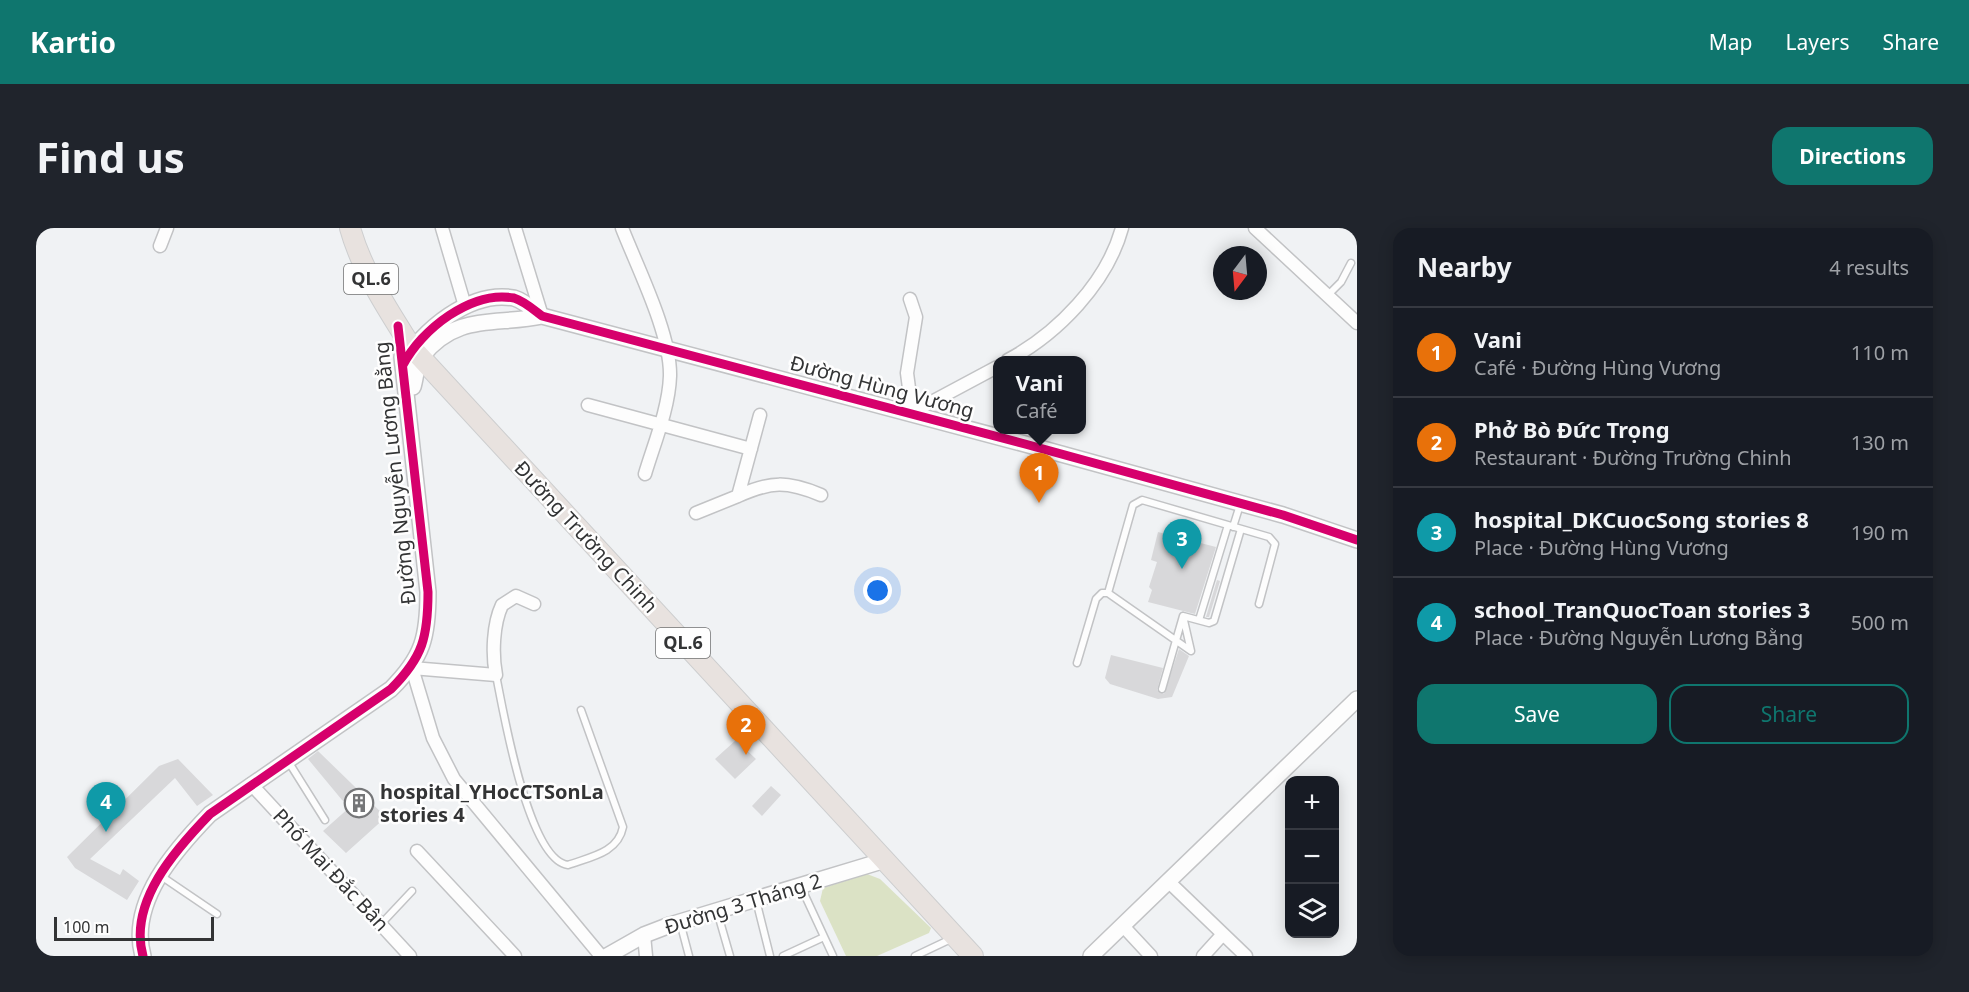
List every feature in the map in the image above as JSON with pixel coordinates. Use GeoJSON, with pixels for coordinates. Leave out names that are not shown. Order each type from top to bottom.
{"type":"FeatureCollection","features":[{"type":"Feature","properties":{"kind":"main road","name":"Đường Trường Chinh"},"geometry":{"type":"LineString","coordinates":[[350,228],[355,245],[375,287],[398,326],[411,357],[446,386],[882,861],[973,956]]}},
{"type":"Feature","properties":{"kind":"street"},"geometry":{"type":"LineString","coordinates":[[160,246],[167,228]]}},
{"type":"Feature","properties":{"kind":"street"},"geometry":{"type":"LineString","coordinates":[[442,228],[465,306]]}},
{"type":"Feature","properties":{"kind":"street"},"geometry":{"type":"LineString","coordinates":[[515,228],[542,316]]}},
{"type":"Feature","properties":{"kind":"street"},"geometry":{"type":"LineString","coordinates":[[622,228],[666,349],[670,379],[645,474]]}},
{"type":"Feature","properties":{"kind":"street"},"geometry":{"type":"LineString","coordinates":[[1016,356],[1029,349],[1089,291],[1114,250],[1122,228]]}},
{"type":"Feature","properties":{"kind":"street"},"geometry":{"type":"LineString","coordinates":[[1255,228],[1357,323]]}},
{"type":"Feature","properties":{"kind":"street","name":"Đường Hùng Vương"},"geometry":{"type":"LineString","coordinates":[[411,357],[442,320],[465,306],[489,300],[514,298],[542,316],[911,412],[1240,505],[1283,515],[1357,540]]}},
{"type":"Feature","properties":{"kind":"street"},"geometry":{"type":"LineString","coordinates":[[910,299],[916,317],[907,373],[911,412],[993,369]]}},
{"type":"Feature","properties":{"kind":"street","name":"Đường Hùng Vương"},"geometry":{"type":"LineString","coordinates":[[411,357],[458,329],[480,321],[542,316]]}},
{"type":"Feature","properties":{"kind":"street","name":"Đường Nguyễn Lương Bằng"},"geometry":{"type":"LineString","coordinates":[[143,956],[142,923],[148,900],[173,855],[210,814],[390,689],[412,668],[424,642],[428,616],[428,592],[410,391],[411,357]]}},
{"type":"Feature","properties":{"kind":"street"},"geometry":{"type":"LineString","coordinates":[[410,391],[420,384],[446,386]]}},
{"type":"Feature","properties":{"kind":"street"},"geometry":{"type":"LineString","coordinates":[[588,405],[751,448]]}},
{"type":"Feature","properties":{"kind":"street"},"geometry":{"type":"LineString","coordinates":[[738,496],[760,415]]}},
{"type":"Feature","properties":{"kind":"street"},"geometry":{"type":"LineString","coordinates":[[696,513],[772,484],[800,487],[821,495]]}},
{"type":"Feature","properties":{"kind":"street"},"geometry":{"type":"LineString","coordinates":[[534,604],[516,596],[501,604],[497,620],[496,675],[412,668],[430,730],[454,779],[601,956]]}},
{"type":"Feature","properties":{"kind":"street"},"geometry":{"type":"LineString","coordinates":[[1091,956],[1170,883],[1357,699]]}},
{"type":"Feature","properties":{"kind":"street","name":"Phố Mai Đắc Bân"},"geometry":{"type":"LineString","coordinates":[[251,784],[410,956]]}},
{"type":"Feature","properties":{"kind":"street"},"geometry":{"type":"LineString","coordinates":[[417,851],[515,956]]}},
{"type":"Feature","properties":{"kind":"street","name":"Đường 3 Tháng 2"},"geometry":{"type":"LineString","coordinates":[[607,956],[644,935],[680,922],[882,861]]}},
{"type":"Feature","properties":{"kind":"street"},"geometry":{"type":"LineString","coordinates":[[1170,883],[1246,956]]}},
{"type":"Feature","properties":{"kind":"street"},"geometry":{"type":"LineString","coordinates":[[1123,926],[1151,956]]}},
{"type":"Feature","properties":{"kind":"street"},"geometry":{"type":"LineString","coordinates":[[1203,956],[1223,934]]}},
{"type":"Feature","properties":{"kind":"street"},"geometry":{"type":"LineString","coordinates":[[644,935],[646,956]]}},
{"type":"Feature","properties":{"kind":"lane"},"geometry":{"type":"LineString","coordinates":[[1328,295],[1341,282],[1351,263]]}},
{"type":"Feature","properties":{"kind":"lane"},"geometry":{"type":"LineString","coordinates":[[1108,593],[1133,505],[1142,500],[1269,537],[1275,542],[1259,603]]}},
{"type":"Feature","properties":{"kind":"lane"},"geometry":{"type":"LineString","coordinates":[[1199,620],[1240,505]]}},
{"type":"Feature","properties":{"kind":"lane"},"geometry":{"type":"LineString","coordinates":[[1183,616],[1212,622],[1215,619],[1242,529]]}},
{"type":"Feature","properties":{"kind":"lane"},"geometry":{"type":"LineString","coordinates":[[1077,663],[1096,599],[1102,593],[1108,593],[1191,651],[1183,616]]}},
{"type":"Feature","properties":{"kind":"lane"},"geometry":{"type":"LineString","coordinates":[[1162,689],[1183,616]]}},
{"type":"Feature","properties":{"kind":"lane"},"geometry":{"type":"LineString","coordinates":[[496,675],[516,770],[529,812],[555,860],[568,865],[612,847],[621,836],[623,827],[581,710]]}},
{"type":"Feature","properties":{"kind":"lane"},"geometry":{"type":"LineString","coordinates":[[288,761],[325,820]]}},
{"type":"Feature","properties":{"kind":"lane"},"geometry":{"type":"LineString","coordinates":[[160,876],[217,914]]}},
{"type":"Feature","properties":{"kind":"lane"},"geometry":{"type":"LineString","coordinates":[[801,886],[833,956]]}},
{"type":"Feature","properties":{"kind":"lane"},"geometry":{"type":"LineString","coordinates":[[380,924],[412,891]]}},
{"type":"Feature","properties":{"kind":"lane"},"geometry":{"type":"LineString","coordinates":[[756,900],[770,956]]}},
{"type":"Feature","properties":{"kind":"lane"},"geometry":{"type":"LineString","coordinates":[[717,911],[730,956]]}},
{"type":"Feature","properties":{"kind":"lane"},"geometry":{"type":"LineString","coordinates":[[680,922],[689,956]]}},
{"type":"Feature","properties":{"kind":"lane"},"geometry":{"type":"LineString","coordinates":[[783,956],[824,937]]}},
{"type":"Feature","properties":{"kind":"lane"},"geometry":{"type":"LineString","coordinates":[[915,956],[956,937]]}},
{"type":"Feature","properties":{"kind":"green space"},"geometry":{"type":"Polygon","coordinates":[[[867,874],[880,879],[931,928],[929,933],[877,956],[846,956],[820,901],[823,888],[867,874]]]}},
{"type":"Feature","properties":{"kind":"building"},"geometry":{"type":"Polygon","coordinates":[[[1158,532],[1216,547],[1195,614],[1148,602],[1152,590],[1149,587],[1157,562],[1151,560],[1158,532]]]}},
{"type":"Feature","properties":{"kind":"building"},"geometry":{"type":"Polygon","coordinates":[[[1217,580],[1220,581],[1209,617],[1206,617],[1217,580]]]}},
{"type":"Feature","properties":{"kind":"building"},"geometry":{"type":"Polygon","coordinates":[[[1179,649],[1189,656],[1172,697],[1158,699],[1110,684],[1105,678],[1111,655],[1163,668],[1157,690],[1164,694],[1179,649]]]}},
{"type":"Feature","properties":{"kind":"building"},"geometry":{"type":"Polygon","coordinates":[[[736,740],[756,759],[735,779],[715,759],[736,740]]]}},
{"type":"Feature","properties":{"kind":"building","name":"hospital_YHocCTSonLa stories 4"},"geometry":{"type":"Polygon","coordinates":[[[318,751],[386,817],[346,853],[323,831],[351,806],[342,800],[308,759],[318,751]]]}},
{"type":"Feature","properties":{"kind":"building"},"geometry":{"type":"Polygon","coordinates":[[[178,759],[213,795],[197,806],[175,778],[90,859],[120,875],[123,869],[139,881],[127,900],[75,868],[67,857],[159,766],[178,759]]]}},
{"type":"Feature","properties":{"kind":"building"},"geometry":{"type":"Polygon","coordinates":[[[771,786],[781,795],[762,816],[752,806],[771,786]]]}},
{"type":"Feature","properties":{"kind":"cycle path"},"geometry":{"type":"LineString","coordinates":[[403,365],[422,339],[449,315],[481,300],[498,297],[514,298],[542,316],[1025,444],[1283,515],[1357,540]]}},
{"type":"Feature","properties":{"kind":"cycle path"},"geometry":{"type":"LineString","coordinates":[[143,956],[140,936],[142,916],[158,878],[183,843],[210,814],[391,689],[410,667],[422,645],[427,622],[428,592],[398,326]]}},
{"type":"Feature","properties":{"kind":"place","name":"Vani"},"geometry":{"type":"Point","coordinates":[1039,503]}},
{"type":"Feature","properties":{"kind":"place","name":"hospital_DKCuocSong stories 8"},"geometry":{"type":"Point","coordinates":[1182,569]}},
{"type":"Feature","properties":{"kind":"place","name":"Phở Bò Đức Trọng"},"geometry":{"type":"Point","coordinates":[746,755]}},
{"type":"Feature","properties":{"kind":"place","name":"hospital_YHocCTSonLa stories 4"},"geometry":{"type":"Point","coordinates":[359,803]}},
{"type":"Feature","properties":{"kind":"place","name":"school_TranQuocToan stories 3"},"geometry":{"type":"Point","coordinates":[106,832]}}]}
